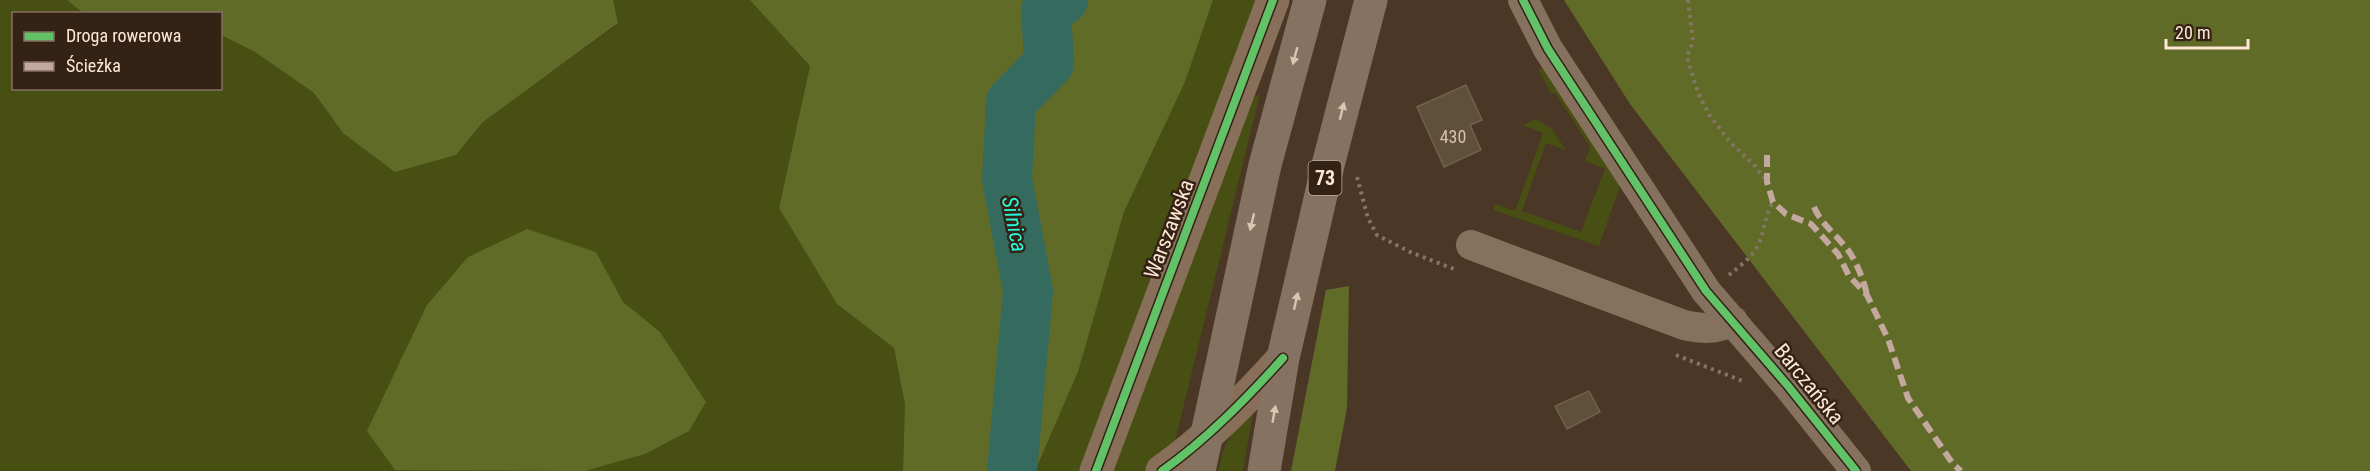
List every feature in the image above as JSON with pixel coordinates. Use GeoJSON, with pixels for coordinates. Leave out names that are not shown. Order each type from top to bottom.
{"type":"FeatureCollection","features":[{"type":"Feature","properties":{"kind":"main road"},"geometry":{"type":"LineString","coordinates":[[1198,471],[1265,165],[1310,0]]}},
{"type":"Feature","properties":{"kind":"main road","name":"73"},"geometry":{"type":"LineString","coordinates":[[1264,471],[1283,358],[1328,165],[1371,0]]}},
{"type":"Feature","properties":{"kind":"street","name":"Warszawska"},"geometry":{"type":"LineString","coordinates":[[1096,471],[1273,0]]}},
{"type":"Feature","properties":{"kind":"street","name":"Barczańska"},"geometry":{"type":"LineString","coordinates":[[1522,0],[1548,49],[1706,291],[1856,471]]}},
{"type":"Feature","properties":{"kind":"street"},"geometry":{"type":"LineString","coordinates":[[1471,245],[1684,325],[1704,329],[1721,327],[1733,321]]}},
{"type":"Feature","properties":{"kind":"street"},"geometry":{"type":"LineString","coordinates":[[1162,471],[1245,400],[1283,358]]}},
{"type":"Feature","properties":{"kind":"path"},"geometry":{"type":"LineString","coordinates":[[1688,0],[1693,41],[1688,57],[1698,93],[1710,116],[1730,142],[1755,166],[1767,182]]}},
{"type":"Feature","properties":{"kind":"path"},"geometry":{"type":"LineString","coordinates":[[1356,172],[1368,218],[1377,235]]}},
{"type":"Feature","properties":{"kind":"path"},"geometry":{"type":"LineString","coordinates":[[1724,279],[1748,259],[1759,243],[1765,216],[1773,202]]}},
{"type":"Feature","properties":{"kind":"path"},"geometry":{"type":"LineString","coordinates":[[1670,352],[1746,383]]}},
{"type":"Feature","properties":{"kind":"green space"},"geometry":{"type":"Polygon","coordinates":[[[0,0],[67,0],[82,12],[12,12],[12,90],[222,90],[222,36],[255,52],[314,93],[343,133],[456,155],[483,122],[618,24],[613,0],[750,0],[810,66],[779,208],[837,304],[894,348],[905,404],[903,471],[0,471],[0,0]]]}},
{"type":"Feature","properties":{"kind":"green space"},"geometry":{"type":"Polygon","coordinates":[[[67,0],[613,0],[618,23],[483,122],[456,155],[395,172],[343,133],[314,93],[255,52],[222,36],[222,12],[82,12],[67,0]]]}},
{"type":"Feature","properties":{"kind":"green space"},"geometry":{"type":"Polygon","coordinates":[[[750,0],[1213,0],[1185,82],[1124,212],[1078,372],[1035,471],[903,471],[905,404],[894,348],[837,304],[779,208],[810,66],[750,0]]]}},
{"type":"Feature","properties":{"kind":"green space"},"geometry":{"type":"Polygon","coordinates":[[[1213,0],[1260,0],[1081,471],[1035,471],[1078,372],[1124,212],[1185,82],[1213,0]]]}},
{"type":"Feature","properties":{"kind":"green space"},"geometry":{"type":"Polygon","coordinates":[[[1564,0],[2370,0],[2370,471],[1911,471],[1630,104],[1564,0]]]}},
{"type":"Feature","properties":{"kind":"green space"},"geometry":{"type":"Polygon","coordinates":[[[1544,66],[1621,183],[1599,246],[1493,210],[1495,204],[1515,211],[1543,133],[1523,125],[1536,119],[1551,128],[1566,150],[1546,143],[1522,211],[1581,232],[1605,169],[1585,161],[1590,147],[1556,94],[1550,92],[1539,70],[1544,66]]]}},
{"type":"Feature","properties":{"kind":"green space"},"geometry":{"type":"Polygon","coordinates":[[[1260,94],[1174,445],[1144,471],[1112,471],[1253,98],[1260,94]]]}},
{"type":"Feature","properties":{"kind":"green space"},"geometry":{"type":"Polygon","coordinates":[[[527,229],[596,252],[623,302],[660,332],[706,402],[689,431],[645,454],[585,471],[395,470],[367,431],[427,305],[468,257],[527,229]]]}},
{"type":"Feature","properties":{"kind":"green space"},"geometry":{"type":"Polygon","coordinates":[[[1349,286],[1347,408],[1335,471],[1291,471],[1326,290],[1349,286]]]}},
{"type":"Feature","properties":{"kind":"green space"},"geometry":{"type":"Polygon","coordinates":[[[1253,412],[1243,471],[1218,471],[1230,438],[1239,425],[1253,412]]]}},
{"type":"Feature","properties":{"kind":"building"},"geometry":{"type":"Polygon","coordinates":[[[1466,85],[1482,120],[1470,125],[1481,150],[1444,167],[1417,107],[1466,85]]]}},
{"type":"Feature","properties":{"kind":"building"},"geometry":{"type":"Polygon","coordinates":[[[1589,391],[1600,412],[1567,429],[1555,406],[1589,391]]]}},
{"type":"Feature","properties":{"kind":"waterway","name":"Silnica"},"geometry":{"type":"LineString","coordinates":[[1012,471],[1028,291],[1007,179],[1011,102],[1049,63],[1046,10],[1063,0]]}},
{"type":"Feature","properties":{"kind":"marked path"},"geometry":{"type":"LineString","coordinates":[[1767,155],[1767,182],[1773,202],[1786,214],[1811,224],[1838,254],[1849,276],[1867,295],[1888,339],[1908,398],[1953,464],[1961,471]]}},
{"type":"Feature","properties":{"kind":"marked path"},"geometry":{"type":"LineString","coordinates":[[1814,207],[1823,222],[1851,254],[1867,295]]}},
{"type":"Feature","properties":{"kind":"cycle path"},"geometry":{"type":"LineString","coordinates":[[1096,471],[1273,0]]}},
{"type":"Feature","properties":{"kind":"cycle path"},"geometry":{"type":"LineString","coordinates":[[1523,0],[1548,49],[1706,291],[1788,386],[1856,471]]}},
{"type":"Feature","properties":{"kind":"cycle path"},"geometry":{"type":"LineString","coordinates":[[1162,471],[1195,446],[1225,418],[1283,358]]}}]}
